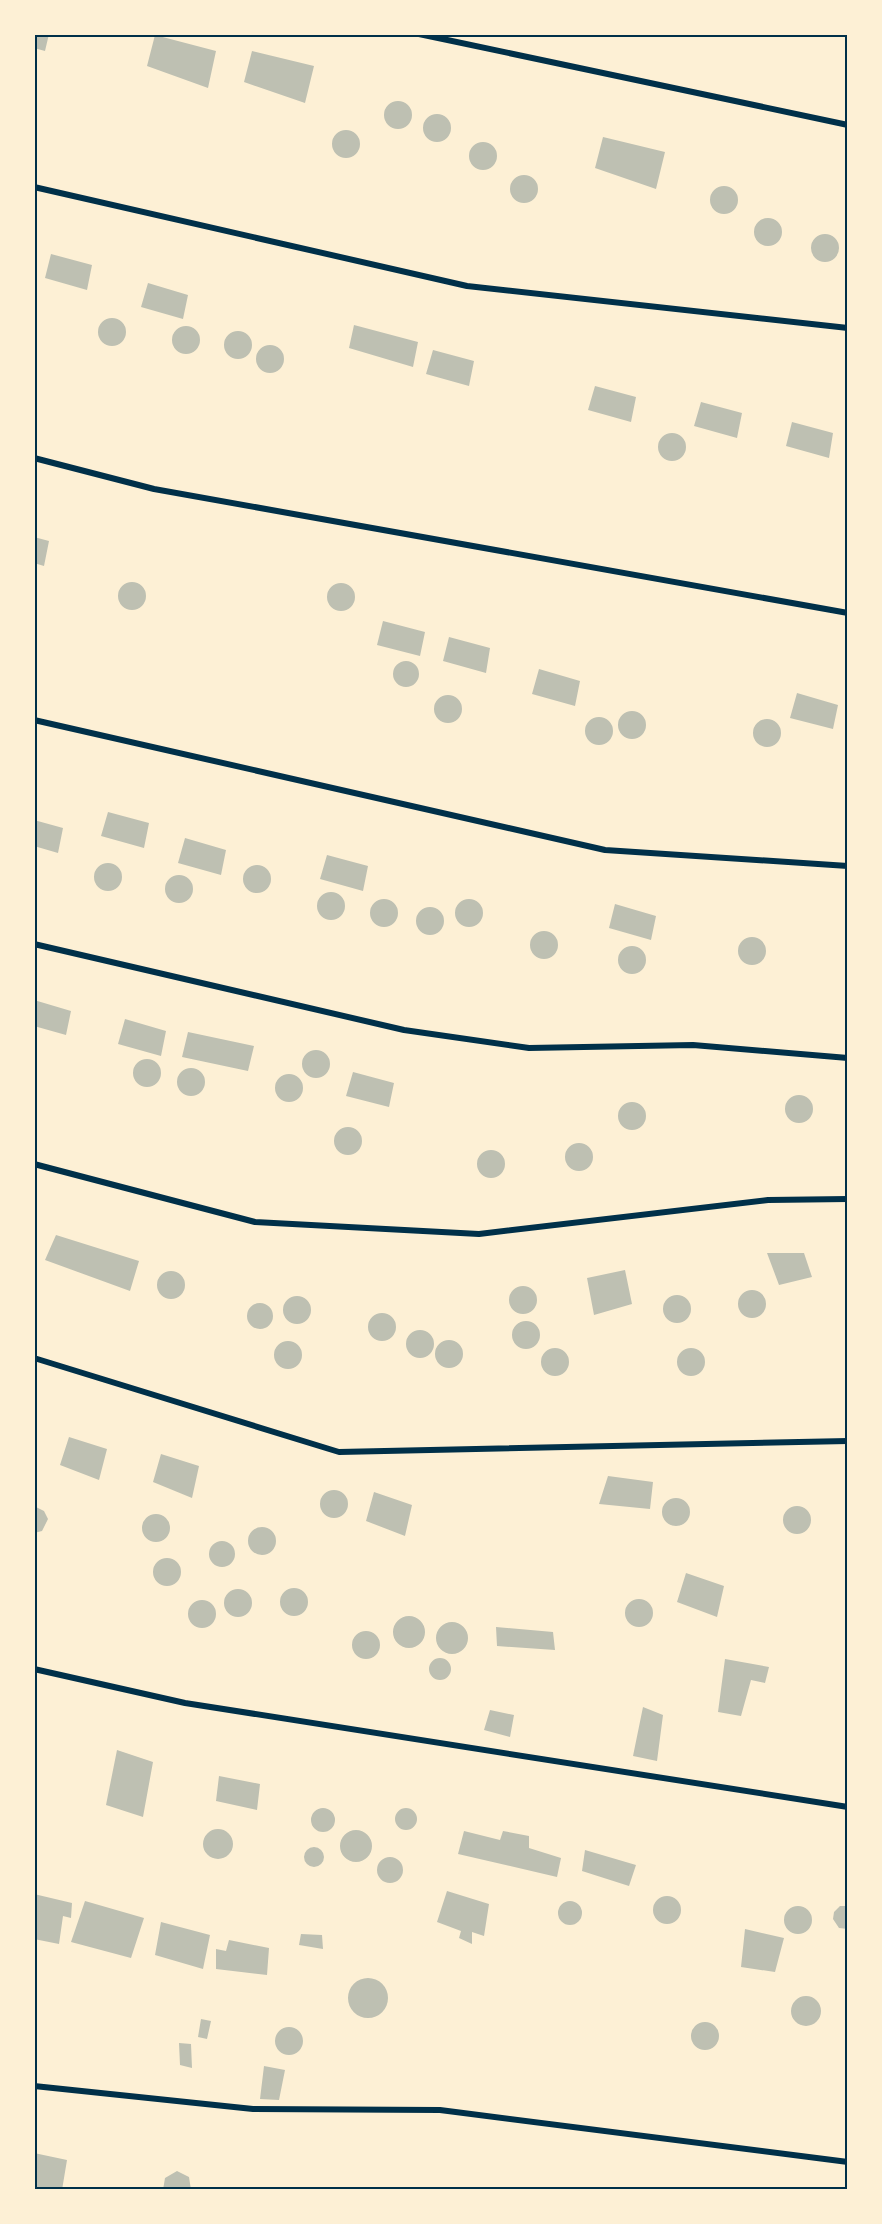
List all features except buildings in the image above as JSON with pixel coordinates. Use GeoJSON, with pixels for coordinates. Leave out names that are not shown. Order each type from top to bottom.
{"type":"FeatureCollection","features":[{"type":"Feature","properties":{"kind":"street"},"geometry":{"type":"LineString","coordinates":[[419,34],[848,125]]}},
{"type":"Feature","properties":{"kind":"street"},"geometry":{"type":"LineString","coordinates":[[34,187],[467,286],[848,328]]}},
{"type":"Feature","properties":{"kind":"street"},"geometry":{"type":"LineString","coordinates":[[34,458],[154,489],[848,614]]}},
{"type":"Feature","properties":{"kind":"street"},"geometry":{"type":"LineString","coordinates":[[34,720],[605,850],[848,866]]}},
{"type":"Feature","properties":{"kind":"street"},"geometry":{"type":"LineString","coordinates":[[34,944],[392,1028],[427,1034],[529,1048],[693,1045],[848,1058]]}},
{"type":"Feature","properties":{"kind":"street"},"geometry":{"type":"LineString","coordinates":[[34,1164],[255,1222],[479,1234],[768,1200],[848,1199]]}},
{"type":"Feature","properties":{"kind":"street"},"geometry":{"type":"LineString","coordinates":[[34,1358],[339,1452],[848,1441]]}},
{"type":"Feature","properties":{"kind":"street"},"geometry":{"type":"LineString","coordinates":[[34,1669],[185,1703],[848,1807]]}},
{"type":"Feature","properties":{"kind":"street"},"geometry":{"type":"LineString","coordinates":[[34,2086],[253,2109],[440,2109],[848,2162]]}}]}
